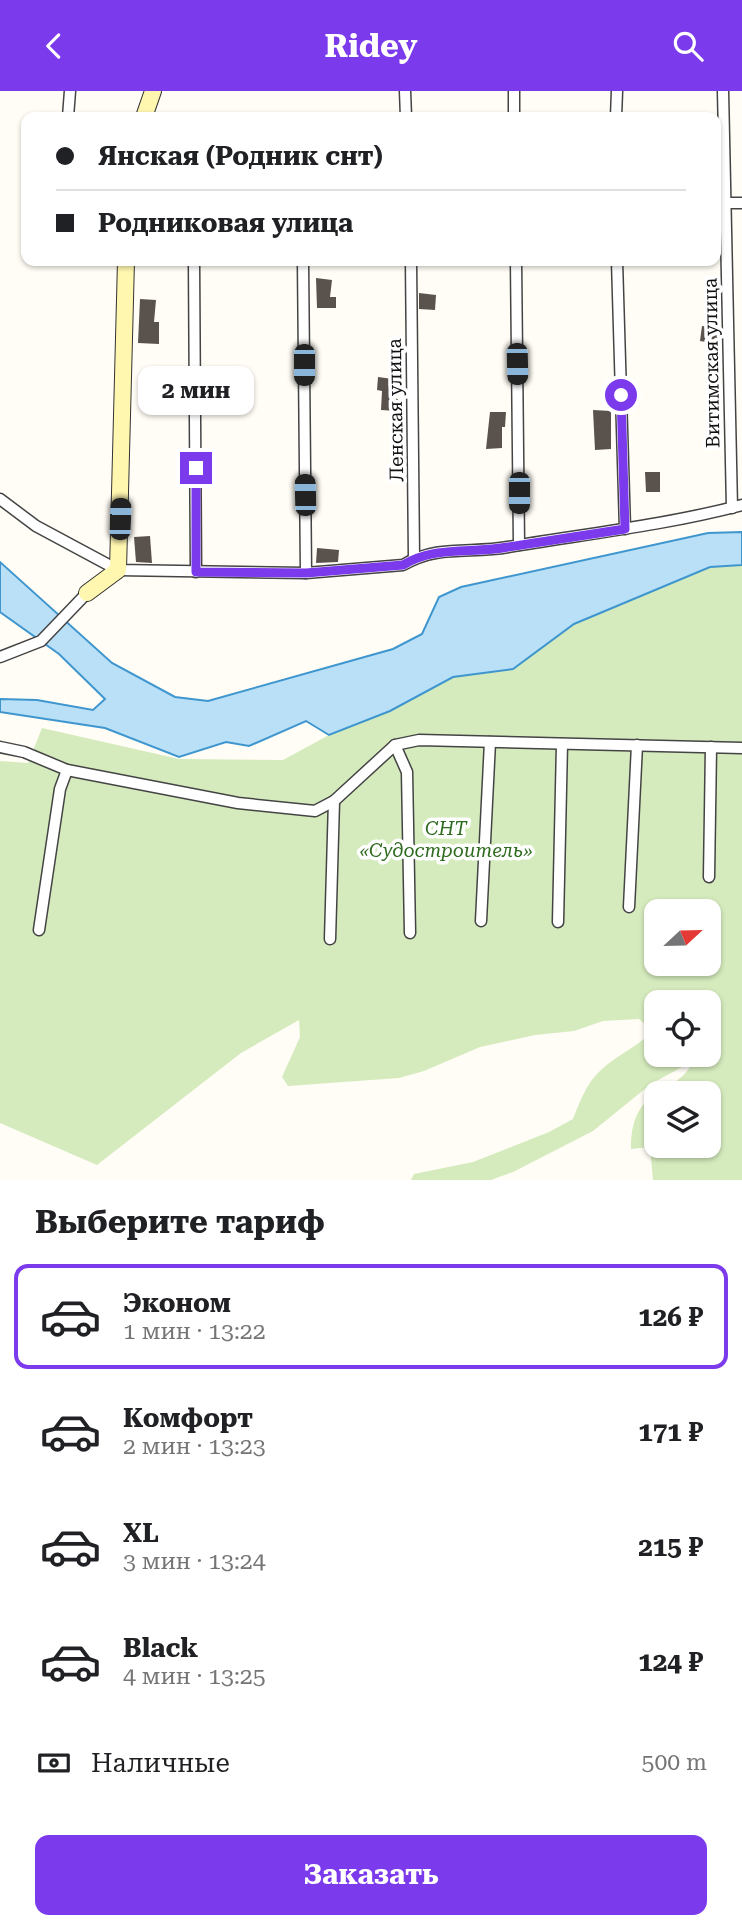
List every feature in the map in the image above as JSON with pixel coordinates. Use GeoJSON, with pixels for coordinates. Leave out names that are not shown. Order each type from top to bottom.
{"type":"FeatureCollection","features":[{"type":"Feature","properties":{"kind":"street"},"geometry":{"type":"LineString","coordinates":[[68,112],[70,91]]}},
{"type":"Feature","properties":{"kind":"street"},"geometry":{"type":"LineString","coordinates":[[146,112],[153,91]]}},
{"type":"Feature","properties":{"kind":"street"},"geometry":{"type":"LineString","coordinates":[[405,91],[406,112]]}},
{"type":"Feature","properties":{"kind":"street"},"geometry":{"type":"LineString","coordinates":[[514,91],[514,112]]}},
{"type":"Feature","properties":{"kind":"street"},"geometry":{"type":"LineString","coordinates":[[616,112],[617,91]]}},
{"type":"Feature","properties":{"kind":"street","name":"Витимская улица"},"geometry":{"type":"LineString","coordinates":[[721,166],[723,91]]}},
{"type":"Feature","properties":{"kind":"street"},"geometry":{"type":"LineString","coordinates":[[721,203],[742,203]]}},
{"type":"Feature","properties":{"kind":"street","name":"Витимская улица"},"geometry":{"type":"LineString","coordinates":[[721,221],[737,507]]}},
{"type":"Feature","properties":{"kind":"street"},"geometry":{"type":"LineString","coordinates":[[118,570],[126,266]]}},
{"type":"Feature","properties":{"kind":"street"},"geometry":{"type":"LineString","coordinates":[[194,266],[196,572]]}},
{"type":"Feature","properties":{"kind":"street"},"geometry":{"type":"LineString","coordinates":[[303,266],[306,573]]}},
{"type":"Feature","properties":{"kind":"street","name":"Ленская улица"},"geometry":{"type":"LineString","coordinates":[[411,266],[414,558]]}},
{"type":"Feature","properties":{"kind":"street"},"geometry":{"type":"LineString","coordinates":[[516,266],[519,545]]}},
{"type":"Feature","properties":{"kind":"street"},"geometry":{"type":"LineString","coordinates":[[617,266],[625,529]]}},
{"type":"Feature","properties":{"kind":"street"},"geometry":{"type":"LineString","coordinates":[[0,499],[36,526],[118,570],[196,572],[306,573],[403,565],[414,558],[457,548],[506,548],[737,507]]}},
{"type":"Feature","properties":{"kind":"street"},"geometry":{"type":"LineString","coordinates":[[1,657],[41,641],[87,593],[118,570]]}},
{"type":"Feature","properties":{"kind":"street"},"geometry":{"type":"LineString","coordinates":[[0,747],[24,752],[67,770],[238,803],[315,811],[334,801],[395,744],[419,740],[742,748]]}},
{"type":"Feature","properties":{"kind":"street"},"geometry":{"type":"LineString","coordinates":[[481,921],[490,742]]}},
{"type":"Feature","properties":{"kind":"street"},"geometry":{"type":"LineString","coordinates":[[395,744],[407,772],[410,933]]}},
{"type":"Feature","properties":{"kind":"street"},"geometry":{"type":"LineString","coordinates":[[558,922],[562,744]]}},
{"type":"Feature","properties":{"kind":"street"},"geometry":{"type":"LineString","coordinates":[[629,907],[637,745]]}},
{"type":"Feature","properties":{"kind":"street"},"geometry":{"type":"LineString","coordinates":[[709,877],[711,747]]}},
{"type":"Feature","properties":{"kind":"street"},"geometry":{"type":"LineString","coordinates":[[39,930],[60,789],[67,770]]}},
{"type":"Feature","properties":{"kind":"street"},"geometry":{"type":"LineString","coordinates":[[330,939],[334,801]]}},
{"type":"Feature","properties":{"kind":"green space","name":"СНТ «Судостроитель»"},"geometry":{"type":"Polygon","coordinates":[[[742,565],[742,1180],[653,1180],[651,1158],[721,1158],[721,1081],[677,1081],[690,1067],[721,1067],[721,990],[644,990],[644,1023],[639,1019],[603,1021],[574,1031],[535,1035],[480,1047],[424,1071],[399,1078],[288,1086],[282,1077],[300,1037],[299,1020],[241,1053],[97,1165],[0,1123],[0,761],[28,763],[42,728],[179,759],[283,760],[329,735],[390,711],[453,677],[513,669],[574,624],[710,567],[742,565]]]}},
{"type":"Feature","properties":{"kind":"green space"},"geometry":{"type":"Polygon","coordinates":[[[644,1039],[644,1067],[682,1067],[656,1081],[644,1081],[644,1090],[593,1131],[513,1172],[491,1180],[411,1180],[414,1174],[473,1162],[549,1132],[573,1119],[585,1090],[596,1075],[644,1039]]]}},
{"type":"Feature","properties":{"kind":"green space"},"geometry":{"type":"Polygon","coordinates":[[[644,1104],[644,1148],[631,1149],[633,1127],[644,1104]]]}},
{"type":"Feature","properties":{"kind":"water"},"geometry":{"type":"Polygon","coordinates":[[[742,532],[742,565],[710,567],[574,624],[513,669],[453,677],[390,711],[329,735],[306,721],[249,746],[226,742],[179,757],[105,728],[0,712],[0,699],[37,700],[93,710],[105,699],[59,654],[0,612],[0,562],[112,663],[175,697],[208,701],[393,649],[422,634],[439,597],[461,587],[708,533],[742,532]]]}},
{"type":"Feature","properties":{"kind":"building"},"geometry":{"type":"Polygon","coordinates":[[[316,278],[332,280],[330,297],[336,297],[336,308],[317,308],[316,278]]]}},
{"type":"Feature","properties":{"kind":"building"},"geometry":{"type":"Polygon","coordinates":[[[419,293],[436,295],[435,310],[419,309],[419,293]]]}},
{"type":"Feature","properties":{"kind":"building"},"geometry":{"type":"Polygon","coordinates":[[[140,299],[156,300],[154,322],[159,322],[159,344],[138,343],[140,299]]]}},
{"type":"Feature","properties":{"kind":"building"},"geometry":{"type":"Polygon","coordinates":[[[702,326],[720,328],[718,344],[700,341],[702,326]]]}},
{"type":"Feature","properties":{"kind":"building"},"geometry":{"type":"Polygon","coordinates":[[[378,377],[393,379],[392,398],[398,399],[397,411],[381,410],[382,391],[377,390],[378,377]]]}},
{"type":"Feature","properties":{"kind":"building"},"geometry":{"type":"Polygon","coordinates":[[[167,398],[185,399],[184,415],[165,413],[167,398]]]}},
{"type":"Feature","properties":{"kind":"building"},"geometry":{"type":"Polygon","coordinates":[[[593,410],[611,411],[611,449],[595,450],[593,410]]]}},
{"type":"Feature","properties":{"kind":"building"},"geometry":{"type":"Polygon","coordinates":[[[490,412],[506,412],[505,427],[502,427],[502,448],[486,449],[490,412]]]}},
{"type":"Feature","properties":{"kind":"building"},"geometry":{"type":"Polygon","coordinates":[[[645,472],[660,472],[660,492],[646,492],[645,472]]]}},
{"type":"Feature","properties":{"kind":"building"},"geometry":{"type":"Polygon","coordinates":[[[150,536],[152,563],[136,562],[134,537],[150,536]]]}},
{"type":"Feature","properties":{"kind":"building"},"geometry":{"type":"Polygon","coordinates":[[[317,548],[339,550],[338,562],[316,563],[317,548]]]}},
{"type":"Feature","properties":{"kind":"route"},"geometry":{"type":"LineString","coordinates":[[196,468],[196,572],[306,573],[403,565],[414,558],[457,548],[506,548],[625,529],[621,395]]}}]}
